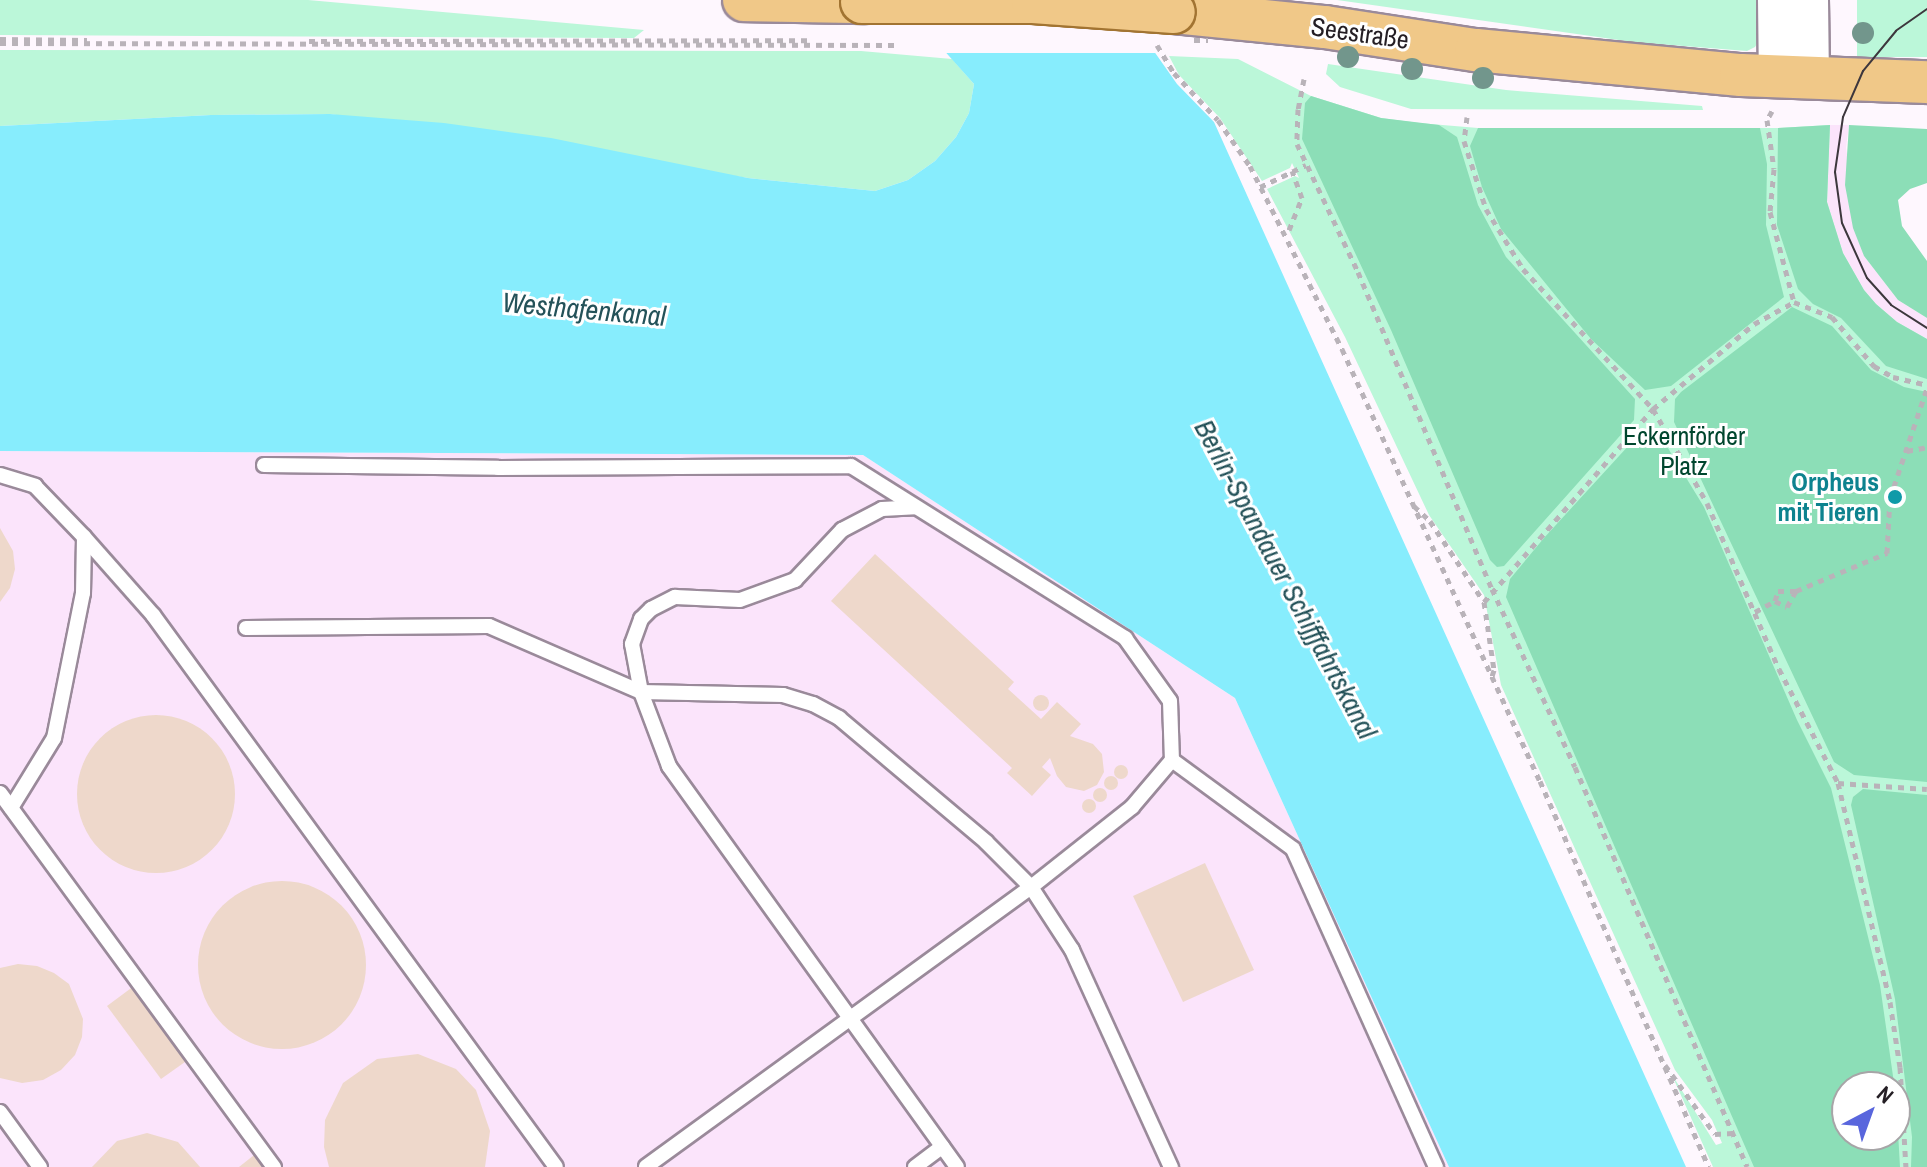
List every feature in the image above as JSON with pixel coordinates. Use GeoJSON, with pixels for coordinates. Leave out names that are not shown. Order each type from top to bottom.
{"type":"FeatureCollection","features":[{"type":"Feature","properties":{"kind":"main road","name":"Seestraße"},"geometry":{"type":"LineString","coordinates":[[744,0],[1033,2],[1162,24],[1325,27],[1476,50],[1794,78],[1927,82]]}},
{"type":"Feature","properties":{"kind":"street"},"geometry":{"type":"LineString","coordinates":[[1777,0],[1794,78]]}},
{"type":"Feature","properties":{"kind":"street"},"geometry":{"type":"LineString","coordinates":[[1794,78],[1809,0]]}},
{"type":"Feature","properties":{"kind":"lane"},"geometry":{"type":"LineString","coordinates":[[264,465],[498,468],[851,466],[1125,638],[1170,701],[1172,760],[1132,807],[1031,887],[646,1167]]}},
{"type":"Feature","properties":{"kind":"lane"},"geometry":{"type":"LineString","coordinates":[[0,475],[35,486],[153,615],[556,1167]]}},
{"type":"Feature","properties":{"kind":"lane"},"geometry":{"type":"LineString","coordinates":[[916,507],[882,509],[842,530],[795,580],[740,600],[675,597],[651,609],[641,619],[632,644],[641,692],[669,766],[957,1167]]}},
{"type":"Feature","properties":{"kind":"lane"},"geometry":{"type":"LineString","coordinates":[[11,808],[54,738],[83,593],[84,537]]}},
{"type":"Feature","properties":{"kind":"lane"},"geometry":{"type":"LineString","coordinates":[[246,628],[489,626],[641,692],[783,695],[813,704],[839,718],[986,842],[1031,887],[1072,950],[1171,1167]]}},
{"type":"Feature","properties":{"kind":"lane"},"geometry":{"type":"LineString","coordinates":[[1172,760],[1293,849],[1436,1167]]}},
{"type":"Feature","properties":{"kind":"lane"},"geometry":{"type":"LineString","coordinates":[[0,793],[274,1167]]}},
{"type":"Feature","properties":{"kind":"lane"},"geometry":{"type":"LineString","coordinates":[[0,1112],[40,1167]]}},
{"type":"Feature","properties":{"kind":"lane"},"geometry":{"type":"LineString","coordinates":[[915,1167],[942,1147]]}},
{"type":"Feature","properties":{"kind":"path"},"geometry":{"type":"LineString","coordinates":[[1162,24],[1174,73],[1218,120],[1250,166],[1342,349],[1709,1167]]}},
{"type":"Feature","properties":{"kind":"path"},"geometry":{"type":"LineString","coordinates":[[0,41],[895,42]]}},
{"type":"Feature","properties":{"kind":"path"},"geometry":{"type":"LineString","coordinates":[[1304,79],[1298,109],[1297,144],[1358,272],[1492,589],[1575,767],[1747,1167]]}},
{"type":"Feature","properties":{"kind":"path"},"geometry":{"type":"LineString","coordinates":[[1467,117],[1464,141],[1474,178],[1500,234],[1523,269],[1653,409],[1707,503],[1779,669],[1838,783],[1890,1002],[1900,1067],[1906,1167]]}},
{"type":"Feature","properties":{"kind":"path"},"geometry":{"type":"LineString","coordinates":[[1767,120],[1774,169],[1770,212],[1794,302]]}},
{"type":"Feature","properties":{"kind":"path"},"geometry":{"type":"LineString","coordinates":[[1260,187],[1306,165]]}},
{"type":"Feature","properties":{"kind":"path"},"geometry":{"type":"LineString","coordinates":[[1289,230],[1302,198],[1292,171]]}},
{"type":"Feature","properties":{"kind":"path"},"geometry":{"type":"LineString","coordinates":[[1484,602],[1492,589],[1653,409],[1754,324],[1794,302]]}},
{"type":"Feature","properties":{"kind":"path"},"geometry":{"type":"LineString","coordinates":[[1755,612],[1775,601],[1778,591],[1796,591],[1887,553],[1890,505],[1927,386],[1893,377],[1874,366],[1832,317],[1794,302]]}},
{"type":"Feature","properties":{"kind":"path"},"geometry":{"type":"LineString","coordinates":[[1907,451],[1927,447]]}},
{"type":"Feature","properties":{"kind":"path"},"geometry":{"type":"LineString","coordinates":[[1410,503],[1430,521],[1484,602],[1494,670],[1491,679]]}},
{"type":"Feature","properties":{"kind":"path"},"geometry":{"type":"LineString","coordinates":[[1775,601],[1787,607],[1796,591]]}},
{"type":"Feature","properties":{"kind":"path"},"geometry":{"type":"LineString","coordinates":[[1838,783],[1927,789]]}},
{"type":"Feature","properties":{"kind":"path"},"geometry":{"type":"LineString","coordinates":[[1663,1062],[1715,1134],[1733,1133]]}},
{"type":"Feature","properties":{"kind":"shaded area"},"geometry":{"type":"Polygon","coordinates":[[[1830,125],[1849,125],[1846,148],[1864,256],[1898,300],[1927,318],[1927,339],[1897,322],[1876,304],[1864,290],[1843,253],[1827,202],[1830,125]]]}},
{"type":"Feature","properties":{"kind":"shaded area"},"geometry":{"type":"Polygon","coordinates":[[[0,451],[863,455],[1235,698],[1449,1167],[0,1167],[0,451]]]}},
{"type":"Feature","properties":{"kind":"green space"},"geometry":{"type":"Polygon","coordinates":[[[0,0],[308,0],[644,30],[634,38],[0,35],[0,0]]]}},
{"type":"Feature","properties":{"kind":"green space"},"geometry":{"type":"Polygon","coordinates":[[[1337,0],[1761,0],[1761,37],[1755,47],[1747,51],[1633,42],[1337,0]]]}},
{"type":"Feature","properties":{"kind":"green space"},"geometry":{"type":"Polygon","coordinates":[[[1857,0],[1927,0],[1927,57],[1857,57],[1857,0]]]}},
{"type":"Feature","properties":{"kind":"green space"},"geometry":{"type":"Polygon","coordinates":[[[0,50],[861,51],[952,59],[974,84],[969,113],[956,137],[935,161],[908,180],[875,191],[748,178],[330,114],[211,115],[0,126],[0,50]]]}},
{"type":"Feature","properties":{"kind":"green space","name":"Eckernförder Platz"},"geometry":{"type":"Polygon","coordinates":[[[1169,56],[1238,59],[1311,96],[1381,118],[1419,123],[1478,128],[1778,128],[1830,125],[1827,202],[1843,253],[1864,290],[1876,304],[1897,322],[1927,339],[1927,1167],[1713,1167],[1671,1073],[1716,1145],[1722,1143],[1712,1120],[1675,1070],[1501,685],[1484,595],[1429,515],[1345,337],[1267,189],[1295,176],[1299,178],[1292,163],[1290,168],[1262,181],[1220,118],[1179,75],[1169,56]]]}},
{"type":"Feature","properties":{"kind":"green space"},"geometry":{"type":"Polygon","coordinates":[[[1328,64],[1506,90],[1702,106],[1703,110],[1411,109],[1340,87],[1326,74],[1328,64]]]}},
{"type":"Feature","properties":{"kind":"green space"},"geometry":{"type":"Polygon","coordinates":[[[1311,96],[1381,118],[1439,125],[1457,137],[1478,205],[1506,257],[1635,399],[1634,420],[1504,566],[1497,567],[1490,560],[1391,330],[1302,139],[1305,103],[1311,96]]]}},
{"type":"Feature","properties":{"kind":"green space"},"geometry":{"type":"Polygon","coordinates":[[[1830,125],[1827,202],[1843,253],[1864,290],[1876,304],[1897,322],[1927,339],[1927,379],[1886,366],[1841,318],[1813,304],[1798,289],[1777,225],[1778,128],[1830,125]]]}},
{"type":"Feature","properties":{"kind":"green space"},"geometry":{"type":"Polygon","coordinates":[[[1849,125],[1927,129],[1927,183],[1910,189],[1898,200],[1902,226],[1927,261],[1927,318],[1898,300],[1864,256],[1853,228],[1845,185],[1849,125]]]}},
{"type":"Feature","properties":{"kind":"green space"},"geometry":{"type":"Polygon","coordinates":[[[1478,128],[1760,128],[1767,164],[1766,225],[1784,297],[1671,386],[1645,390],[1591,339],[1501,229],[1482,187],[1470,146],[1478,128]]]}},
{"type":"Feature","properties":{"kind":"green space"},"geometry":{"type":"Polygon","coordinates":[[[1792,307],[1832,326],[1871,370],[1904,387],[1927,392],[1927,782],[1854,775],[1834,762],[1674,422],[1675,399],[1681,392],[1792,307]]]}},
{"type":"Feature","properties":{"kind":"green space"},"geometry":{"type":"Polygon","coordinates":[[[1649,429],[1663,440],[1704,507],[1797,720],[1831,788],[1880,985],[1893,1071],[1831,1071],[1831,1151],[1899,1151],[1900,1167],[1754,1167],[1506,597],[1510,579],[1641,432],[1649,429]]]}},
{"type":"Feature","properties":{"kind":"green space"},"geometry":{"type":"Polygon","coordinates":[[[1863,789],[1927,795],[1927,1167],[1911,1167],[1911,1071],[1904,1071],[1895,999],[1851,805],[1853,797],[1863,789]]]}},
{"type":"Feature","properties":{"kind":"water"},"geometry":{"type":"Polygon","coordinates":[[[899,0],[1118,0],[1177,84],[1214,122],[1686,1167],[1449,1167],[1235,698],[863,455],[0,451],[0,126],[211,115],[330,114],[444,123],[551,138],[748,178],[875,191],[908,180],[935,161],[956,137],[969,113],[974,84],[899,0]]]}},
{"type":"Feature","properties":{"kind":"pier"},"geometry":{"type":"Polygon","coordinates":[[[1123,0],[1160,53],[941,53],[896,3],[1123,0]]]}},
{"type":"Feature","properties":{"kind":"building"},"geometry":{"type":"Polygon","coordinates":[[[0,528],[13,551],[15,569],[10,588],[0,602],[0,528]]]}},
{"type":"Feature","properties":{"kind":"building"},"geometry":{"type":"Polygon","coordinates":[[[875,554],[1014,682],[1008,689],[1041,719],[1057,702],[1081,724],[1070,736],[1093,744],[1102,754],[1104,772],[1097,785],[1084,791],[1066,787],[1057,776],[1050,758],[1042,767],[1051,775],[1032,796],[1007,773],[1012,768],[831,601],[875,554]]]}},
{"type":"Feature","properties":{"kind":"building"},"geometry":{"type":"Polygon","coordinates":[[[1041,695],[1047,697],[1047,709],[1041,711],[1035,709],[1033,703],[1035,697],[1041,695]]]}},
{"type":"Feature","properties":{"kind":"building"},"geometry":{"type":"Polygon","coordinates":[[[156,715],[186,721],[212,738],[229,764],[235,794],[229,824],[212,850],[186,867],[156,873],[126,867],[100,850],[83,824],[77,794],[83,764],[100,738],[126,721],[156,715]]]}},
{"type":"Feature","properties":{"kind":"building"},"geometry":{"type":"Polygon","coordinates":[[[1121,765],[1128,772],[1121,779],[1114,772],[1121,765]]]}},
{"type":"Feature","properties":{"kind":"building"},"geometry":{"type":"Polygon","coordinates":[[[1111,776],[1118,783],[1111,790],[1104,783],[1111,776]]]}},
{"type":"Feature","properties":{"kind":"building"},"geometry":{"type":"Polygon","coordinates":[[[1100,788],[1107,795],[1100,802],[1093,795],[1100,788]]]}},
{"type":"Feature","properties":{"kind":"building"},"geometry":{"type":"Polygon","coordinates":[[[1089,799],[1096,806],[1089,813],[1082,806],[1089,799]]]}},
{"type":"Feature","properties":{"kind":"building"},"geometry":{"type":"Polygon","coordinates":[[[1205,863],[1254,970],[1183,1002],[1133,896],[1205,863]]]}},
{"type":"Feature","properties":{"kind":"building"},"geometry":{"type":"Polygon","coordinates":[[[282,881],[314,888],[341,906],[359,933],[366,965],[359,997],[341,1024],[314,1042],[282,1049],[250,1042],[223,1024],[205,997],[198,965],[205,933],[223,906],[250,888],[282,881]]]}},
{"type":"Feature","properties":{"kind":"building"},"geometry":{"type":"Polygon","coordinates":[[[18,964],[37,966],[69,984],[83,1019],[82,1037],[75,1055],[61,1070],[43,1080],[22,1083],[0,1078],[0,968],[18,964]]]}},
{"type":"Feature","properties":{"kind":"building"},"geometry":{"type":"Polygon","coordinates":[[[138,983],[192,1057],[161,1079],[107,1006],[138,983]]]}},
{"type":"Feature","properties":{"kind":"building"},"geometry":{"type":"Polygon","coordinates":[[[418,1054],[456,1069],[476,1090],[490,1131],[485,1167],[329,1167],[324,1147],[325,1120],[343,1083],[377,1059],[418,1054]]]}},
{"type":"Feature","properties":{"kind":"building"},"geometry":{"type":"Polygon","coordinates":[[[147,1133],[178,1142],[200,1167],[92,1167],[117,1141],[147,1133]]]}},
{"type":"Feature","properties":{"kind":"building"},"geometry":{"type":"Polygon","coordinates":[[[258,1152],[269,1167],[239,1167],[258,1152]]]}},
{"type":"Feature","properties":{"kind":"tram line"},"geometry":{"type":"LineString","coordinates":[[1927,9],[1896,31],[1863,71],[1843,117],[1835,172],[1842,223],[1867,278],[1891,305],[1927,328]]}},
{"type":"Feature","properties":{"kind":"place","name":"Orpheus mit Tieren"},"geometry":{"type":"Point","coordinates":[1895,497]}},
{"type":"Feature","properties":{"kind":"water label","name":"Westhafenkanal"},"geometry":{"type":"Point","coordinates":[584,309]}},
{"type":"Feature","properties":{"kind":"water label","name":"Berlin-Spandauer Schifffahrtskanal"},"geometry":{"type":"Point","coordinates":[1286,579]}}]}
